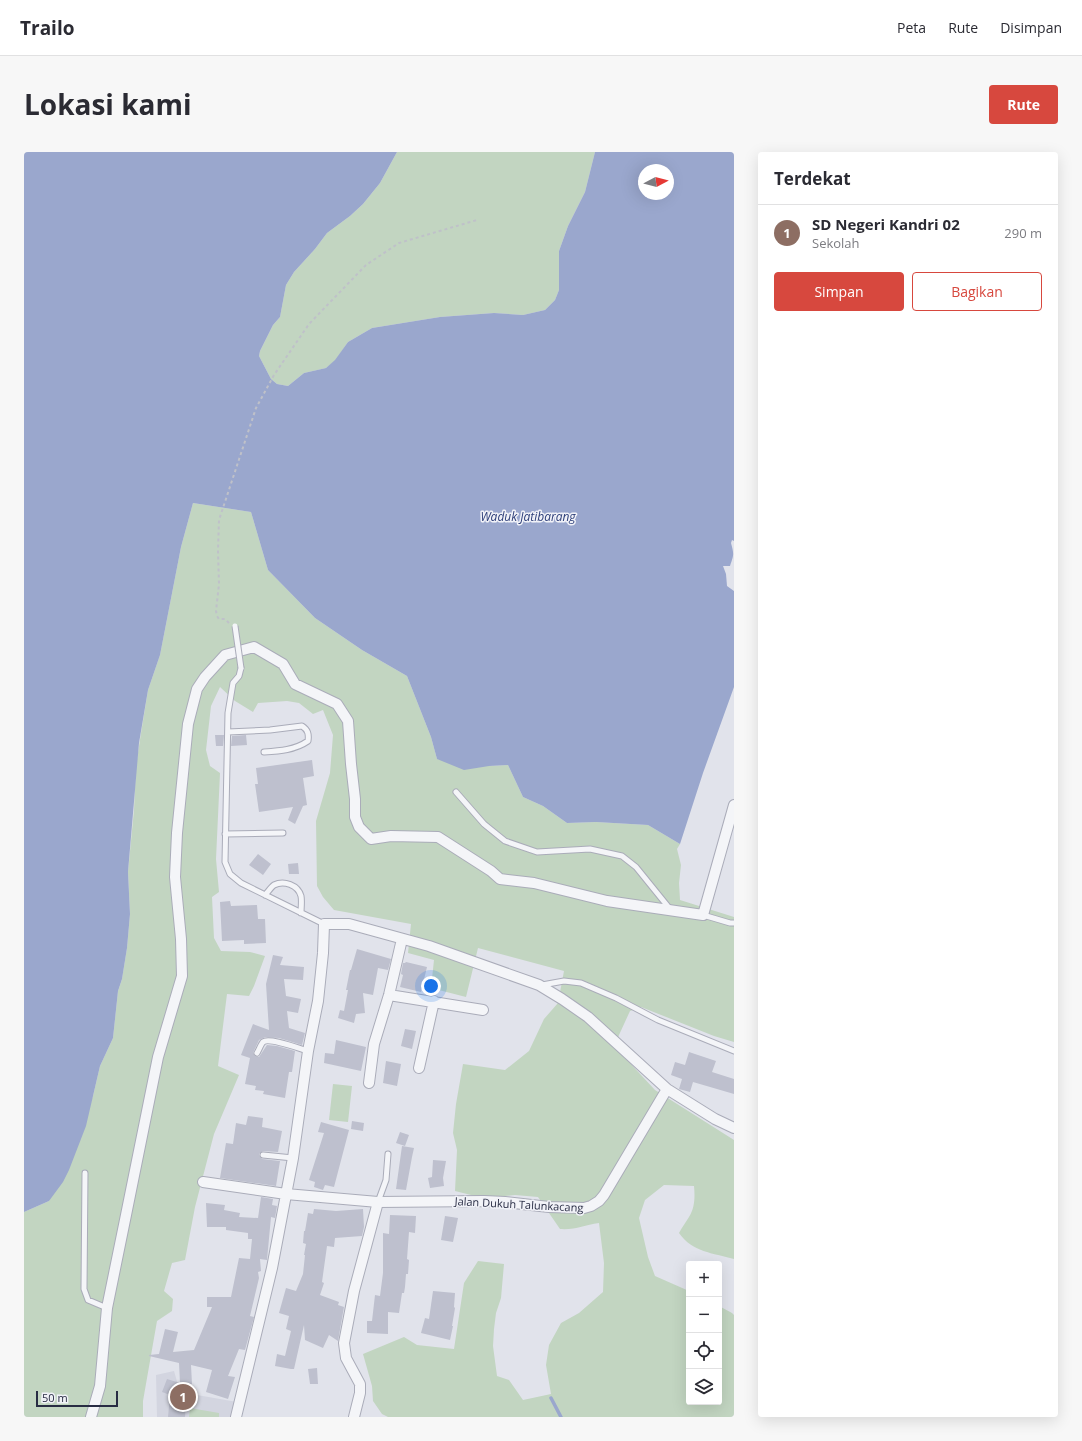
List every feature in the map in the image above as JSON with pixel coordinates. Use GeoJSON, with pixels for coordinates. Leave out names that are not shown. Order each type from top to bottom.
{"type":"FeatureCollection","features":[{"type":"Feature","properties":{"kind":"street"},"geometry":{"type":"LineString","coordinates":[[91,1417],[100,1386],[107,1308],[158,1057],[182,976],[181,939],[175,877],[177,833],[188,724],[197,689],[205,677],[226,655],[254,647],[283,664],[295,684],[336,704],[348,721],[355,799],[355,817],[359,827],[371,839],[391,836],[438,837],[491,871],[500,879],[534,883],[607,901],[671,911],[704,914],[734,805]]}},
{"type":"Feature","properties":{"kind":"street"},"geometry":{"type":"LineString","coordinates":[[236,1417],[272,1268],[293,1158],[308,1051],[318,1001],[323,953],[324,924],[349,924],[429,946],[539,986],[562,999],[588,1017],[667,1089],[715,1119],[734,1128]]}},
{"type":"Feature","properties":{"kind":"street"},"geometry":{"type":"LineString","coordinates":[[369,1083],[374,1044],[380,1019],[389,995],[402,939]]}},
{"type":"Feature","properties":{"kind":"street"},"geometry":{"type":"LineString","coordinates":[[389,995],[434,1001],[482,1010]]}},
{"type":"Feature","properties":{"kind":"street"},"geometry":{"type":"LineString","coordinates":[[419,1068],[434,1001]]}},
{"type":"Feature","properties":{"kind":"street","name":"Jalan Dukuh Talunkacang"},"geometry":{"type":"LineString","coordinates":[[203,1182],[286,1194],[378,1202],[451,1200],[505,1202],[549,1207],[584,1208],[600,1201],[604,1196],[667,1089]]}},
{"type":"Feature","properties":{"kind":"street"},"geometry":{"type":"LineString","coordinates":[[354,1417],[360,1393],[360,1384],[346,1358],[344,1344],[354,1291],[378,1202]]}},
{"type":"Feature","properties":{"kind":"lane"},"geometry":{"type":"LineString","coordinates":[[235,626],[241,668],[239,676],[233,683],[228,713],[225,862],[230,874],[241,883],[324,924]]}},
{"type":"Feature","properties":{"kind":"lane"},"geometry":{"type":"LineString","coordinates":[[228,732],[270,730],[302,726],[307,730],[309,736],[308,742],[302,746],[286,750],[264,752]]}},
{"type":"Feature","properties":{"kind":"lane"},"geometry":{"type":"LineString","coordinates":[[456,792],[484,824],[505,841],[537,852],[590,849],[622,856],[636,868],[671,911]]}},
{"type":"Feature","properties":{"kind":"lane"},"geometry":{"type":"LineString","coordinates":[[225,834],[283,832]]}},
{"type":"Feature","properties":{"kind":"lane"},"geometry":{"type":"LineString","coordinates":[[265,895],[273,886],[281,883],[289,883],[298,890],[301,897],[301,913]]}},
{"type":"Feature","properties":{"kind":"lane"},"geometry":{"type":"LineString","coordinates":[[704,914],[734,923]]}},
{"type":"Feature","properties":{"kind":"lane"},"geometry":{"type":"LineString","coordinates":[[539,986],[564,981],[581,983],[616,998],[658,1020],[734,1051]]}},
{"type":"Feature","properties":{"kind":"lane"},"geometry":{"type":"LineString","coordinates":[[257,1053],[264,1042],[268,1040],[308,1051]]}},
{"type":"Feature","properties":{"kind":"lane"},"geometry":{"type":"LineString","coordinates":[[378,1202],[386,1180],[388,1154]]}},
{"type":"Feature","properties":{"kind":"lane"},"geometry":{"type":"LineString","coordinates":[[263,1155],[293,1158]]}},
{"type":"Feature","properties":{"kind":"lane"},"geometry":{"type":"LineString","coordinates":[[85,1173],[84,1289],[88,1300],[107,1308]]}},
{"type":"Feature","properties":{"kind":"path"},"geometry":{"type":"LineString","coordinates":[[235,626],[229,624],[225,619],[219,619],[216,611],[219,584],[219,520],[256,408],[274,375],[309,324],[366,264],[399,243],[477,220]]}},
{"type":"Feature","properties":{"kind":"shaded area"},"geometry":{"type":"Polygon","coordinates":[[[174,1371],[180,1392],[237,1402],[234,1417],[157,1417],[156,1375],[174,1371]]]}},
{"type":"Feature","properties":{"kind":"green space"},"geometry":{"type":"Polygon","coordinates":[[[397,152],[595,152],[585,192],[568,226],[559,251],[559,290],[555,300],[545,310],[523,315],[494,313],[440,317],[372,328],[348,342],[335,361],[326,368],[304,373],[288,386],[277,384],[271,379],[259,356],[273,325],[280,317],[286,285],[294,272],[327,233],[363,204],[380,183],[397,152]]]}},
{"type":"Feature","properties":{"kind":"green space"},"geometry":{"type":"Polygon","coordinates":[[[193,503],[251,512],[268,570],[315,618],[362,650],[407,676],[431,737],[437,759],[489,766],[508,765],[523,797],[543,806],[567,823],[596,822],[648,825],[680,844],[677,849],[681,865],[679,883],[680,900],[734,917],[734,1042],[714,1036],[641,1007],[630,1011],[615,1047],[655,1090],[734,1140],[734,1259],[697,1248],[684,1239],[679,1233],[692,1210],[694,1186],[664,1185],[645,1200],[639,1218],[648,1257],[655,1276],[686,1290],[686,1405],[722,1405],[722,1308],[734,1315],[734,1417],[388,1417],[382,1414],[373,1401],[372,1386],[363,1354],[404,1337],[417,1345],[454,1349],[464,1283],[478,1261],[504,1264],[501,1298],[496,1313],[494,1329],[493,1346],[497,1376],[509,1380],[523,1400],[551,1394],[546,1365],[549,1345],[561,1323],[579,1313],[603,1292],[604,1263],[599,1223],[575,1228],[560,1229],[538,1197],[515,1195],[483,1198],[455,1191],[457,1150],[453,1133],[463,1064],[505,1070],[529,1051],[544,1019],[558,1003],[564,971],[478,948],[466,997],[431,988],[434,960],[408,953],[411,924],[334,910],[323,897],[317,886],[316,821],[330,773],[333,735],[323,710],[313,714],[299,703],[287,701],[258,703],[253,712],[235,701],[220,687],[211,706],[206,750],[210,766],[220,773],[216,859],[219,892],[212,897],[214,938],[221,951],[250,952],[265,956],[249,996],[227,994],[218,1066],[239,1075],[214,1134],[195,1207],[185,1260],[172,1263],[164,1291],[173,1299],[172,1311],[157,1321],[143,1401],[143,1417],[24,1417],[24,1212],[49,1201],[93,1096],[100,1066],[113,1038],[118,991],[122,979],[127,948],[130,914],[128,872],[134,810],[136,766],[148,690],[160,655],[181,547],[193,503]]]}},
{"type":"Feature","properties":{"kind":"green space"},"geometry":{"type":"Polygon","coordinates":[[[333,1084],[352,1086],[348,1122],[329,1120],[333,1084]]]}},
{"type":"Feature","properties":{"kind":"green space"},"geometry":{"type":"Polygon","coordinates":[[[190,1408],[219,1413],[219,1417],[189,1417],[190,1408]]]}},
{"type":"Feature","properties":{"kind":"water","name":"Waduk Jatibarang"},"geometry":{"type":"Polygon","coordinates":[[[24,152],[397,152],[380,183],[363,204],[327,233],[294,272],[286,285],[280,317],[273,325],[259,356],[271,379],[277,384],[288,386],[304,373],[326,368],[335,360],[348,342],[372,328],[440,317],[494,313],[523,315],[545,310],[555,300],[559,290],[559,251],[568,226],[585,192],[595,152],[734,152],[734,541],[732,540],[731,543],[733,554],[730,566],[723,566],[726,574],[727,586],[734,591],[734,687],[703,773],[680,844],[648,825],[596,822],[567,823],[543,806],[523,797],[508,765],[464,770],[437,759],[431,737],[407,676],[362,650],[315,618],[268,570],[251,512],[193,503],[181,547],[160,655],[148,690],[139,743],[128,872],[130,914],[127,948],[122,979],[118,991],[113,1038],[100,1066],[86,1126],[69,1170],[63,1182],[49,1201],[24,1212],[24,152]]]}},
{"type":"Feature","properties":{"kind":"building"},"geometry":{"type":"Polygon","coordinates":[[[215,735],[224,735],[223,746],[216,746],[215,735]]]}},
{"type":"Feature","properties":{"kind":"building"},"geometry":{"type":"Polygon","coordinates":[[[246,735],[247,745],[231,746],[232,736],[246,735]]]}},
{"type":"Feature","properties":{"kind":"building"},"geometry":{"type":"Polygon","coordinates":[[[312,760],[314,776],[303,778],[307,805],[303,806],[295,824],[288,820],[293,807],[259,812],[255,784],[258,784],[256,768],[312,760]]]}},
{"type":"Feature","properties":{"kind":"building"},"geometry":{"type":"Polygon","coordinates":[[[258,854],[271,864],[263,875],[249,865],[258,854]]]}},
{"type":"Feature","properties":{"kind":"building"},"geometry":{"type":"Polygon","coordinates":[[[298,863],[299,874],[289,874],[288,864],[298,863]]]}},
{"type":"Feature","properties":{"kind":"building"},"geometry":{"type":"Polygon","coordinates":[[[230,901],[231,906],[257,905],[258,919],[265,919],[266,943],[244,944],[244,940],[222,941],[220,902],[230,901]]]}},
{"type":"Feature","properties":{"kind":"building"},"geometry":{"type":"Polygon","coordinates":[[[357,949],[391,959],[388,970],[378,968],[373,995],[363,993],[365,1013],[356,1014],[354,1023],[338,1018],[340,1010],[344,1011],[350,970],[357,949]]]}},
{"type":"Feature","properties":{"kind":"building"},"geometry":{"type":"Polygon","coordinates":[[[273,955],[283,957],[280,965],[304,967],[303,980],[284,979],[286,996],[301,999],[298,1013],[287,1011],[289,1028],[305,1033],[302,1045],[279,1038],[265,1037],[259,1040],[253,1053],[255,1056],[259,1057],[267,1045],[295,1051],[292,1072],[289,1072],[285,1098],[263,1094],[264,1091],[255,1090],[256,1086],[245,1084],[250,1058],[241,1055],[253,1024],[269,1030],[266,984],[273,955]]]}},
{"type":"Feature","properties":{"kind":"building"},"geometry":{"type":"Polygon","coordinates":[[[406,962],[427,967],[421,992],[400,987],[403,975],[401,974],[403,963],[406,962]]]}},
{"type":"Feature","properties":{"kind":"building"},"geometry":{"type":"Polygon","coordinates":[[[405,1029],[416,1031],[412,1049],[401,1046],[405,1029]]]}},
{"type":"Feature","properties":{"kind":"building"},"geometry":{"type":"Polygon","coordinates":[[[336,1040],[366,1047],[361,1071],[324,1063],[325,1053],[334,1054],[336,1040]]]}},
{"type":"Feature","properties":{"kind":"building"},"geometry":{"type":"Polygon","coordinates":[[[689,1052],[716,1061],[712,1072],[734,1079],[734,1094],[693,1082],[690,1092],[679,1089],[682,1079],[671,1075],[675,1062],[685,1065],[689,1052]]]}},
{"type":"Feature","properties":{"kind":"building"},"geometry":{"type":"Polygon","coordinates":[[[386,1061],[401,1064],[397,1086],[383,1083],[386,1061]]]}},
{"type":"Feature","properties":{"kind":"building"},"geometry":{"type":"Polygon","coordinates":[[[248,1116],[263,1118],[262,1127],[282,1131],[278,1152],[263,1151],[259,1154],[262,1159],[280,1161],[276,1186],[220,1178],[226,1143],[233,1144],[236,1123],[246,1125],[248,1116]]]}},
{"type":"Feature","properties":{"kind":"building"},"geometry":{"type":"Polygon","coordinates":[[[352,1121],[364,1123],[363,1131],[351,1129],[352,1121]]]}},
{"type":"Feature","properties":{"kind":"building"},"geometry":{"type":"Polygon","coordinates":[[[321,1122],[349,1130],[334,1187],[325,1185],[323,1190],[314,1187],[315,1182],[309,1180],[324,1133],[318,1132],[321,1122]]]}},
{"type":"Feature","properties":{"kind":"building"},"geometry":{"type":"Polygon","coordinates":[[[400,1132],[409,1135],[405,1146],[396,1143],[400,1132]]]}},
{"type":"Feature","properties":{"kind":"building"},"geometry":{"type":"Polygon","coordinates":[[[402,1146],[414,1148],[406,1190],[396,1189],[402,1146]]]}},
{"type":"Feature","properties":{"kind":"building"},"geometry":{"type":"Polygon","coordinates":[[[433,1160],[446,1161],[443,1178],[444,1186],[430,1188],[428,1178],[432,1177],[433,1160]]]}},
{"type":"Feature","properties":{"kind":"building"},"geometry":{"type":"Polygon","coordinates":[[[261,1197],[273,1199],[272,1205],[277,1206],[275,1218],[271,1217],[267,1260],[260,1259],[261,1271],[258,1272],[259,1278],[250,1316],[254,1317],[245,1350],[239,1349],[228,1376],[235,1377],[228,1399],[206,1392],[212,1370],[191,1365],[192,1384],[186,1385],[185,1417],[168,1417],[170,1395],[162,1392],[167,1379],[180,1383],[179,1363],[149,1355],[159,1354],[165,1329],[178,1332],[173,1352],[194,1350],[212,1307],[207,1307],[207,1297],[231,1297],[239,1258],[250,1259],[252,1239],[248,1239],[248,1233],[226,1230],[226,1227],[207,1227],[206,1203],[225,1205],[224,1210],[240,1213],[239,1217],[258,1218],[261,1197]]]}},
{"type":"Feature","properties":{"kind":"building"},"geometry":{"type":"Polygon","coordinates":[[[314,1209],[336,1211],[363,1209],[364,1227],[362,1236],[335,1238],[334,1247],[327,1246],[322,1282],[324,1283],[320,1295],[339,1302],[338,1305],[344,1307],[338,1341],[329,1335],[323,1348],[305,1340],[304,1325],[294,1369],[275,1366],[277,1354],[285,1356],[291,1331],[286,1329],[289,1316],[279,1313],[286,1288],[296,1291],[303,1274],[306,1244],[303,1243],[304,1231],[308,1213],[313,1214],[314,1209]]]}},
{"type":"Feature","properties":{"kind":"building"},"geometry":{"type":"Polygon","coordinates":[[[390,1215],[416,1216],[415,1233],[409,1232],[407,1259],[409,1260],[408,1274],[406,1274],[404,1293],[402,1293],[399,1313],[388,1312],[388,1334],[367,1333],[367,1321],[372,1321],[375,1295],[380,1296],[383,1273],[383,1233],[389,1234],[390,1215]]]}},
{"type":"Feature","properties":{"kind":"building"},"geometry":{"type":"Polygon","coordinates":[[[445,1216],[458,1218],[453,1242],[441,1240],[445,1216]]]}},
{"type":"Feature","properties":{"kind":"building"},"geometry":{"type":"Polygon","coordinates":[[[433,1291],[455,1293],[455,1308],[450,1340],[421,1333],[425,1318],[429,1319],[433,1291]]]}},
{"type":"Feature","properties":{"kind":"building"},"geometry":{"type":"Polygon","coordinates":[[[317,1368],[318,1384],[310,1384],[308,1369],[317,1368]]]}},
{"type":"Feature","properties":{"kind":"waterway"},"geometry":{"type":"LineString","coordinates":[[551,1398],[561,1417]]}},
{"type":"Feature","properties":{"kind":"place","name":"SD Negeri Kandri 02"},"geometry":{"type":"Point","coordinates":[183,1397]}}]}
